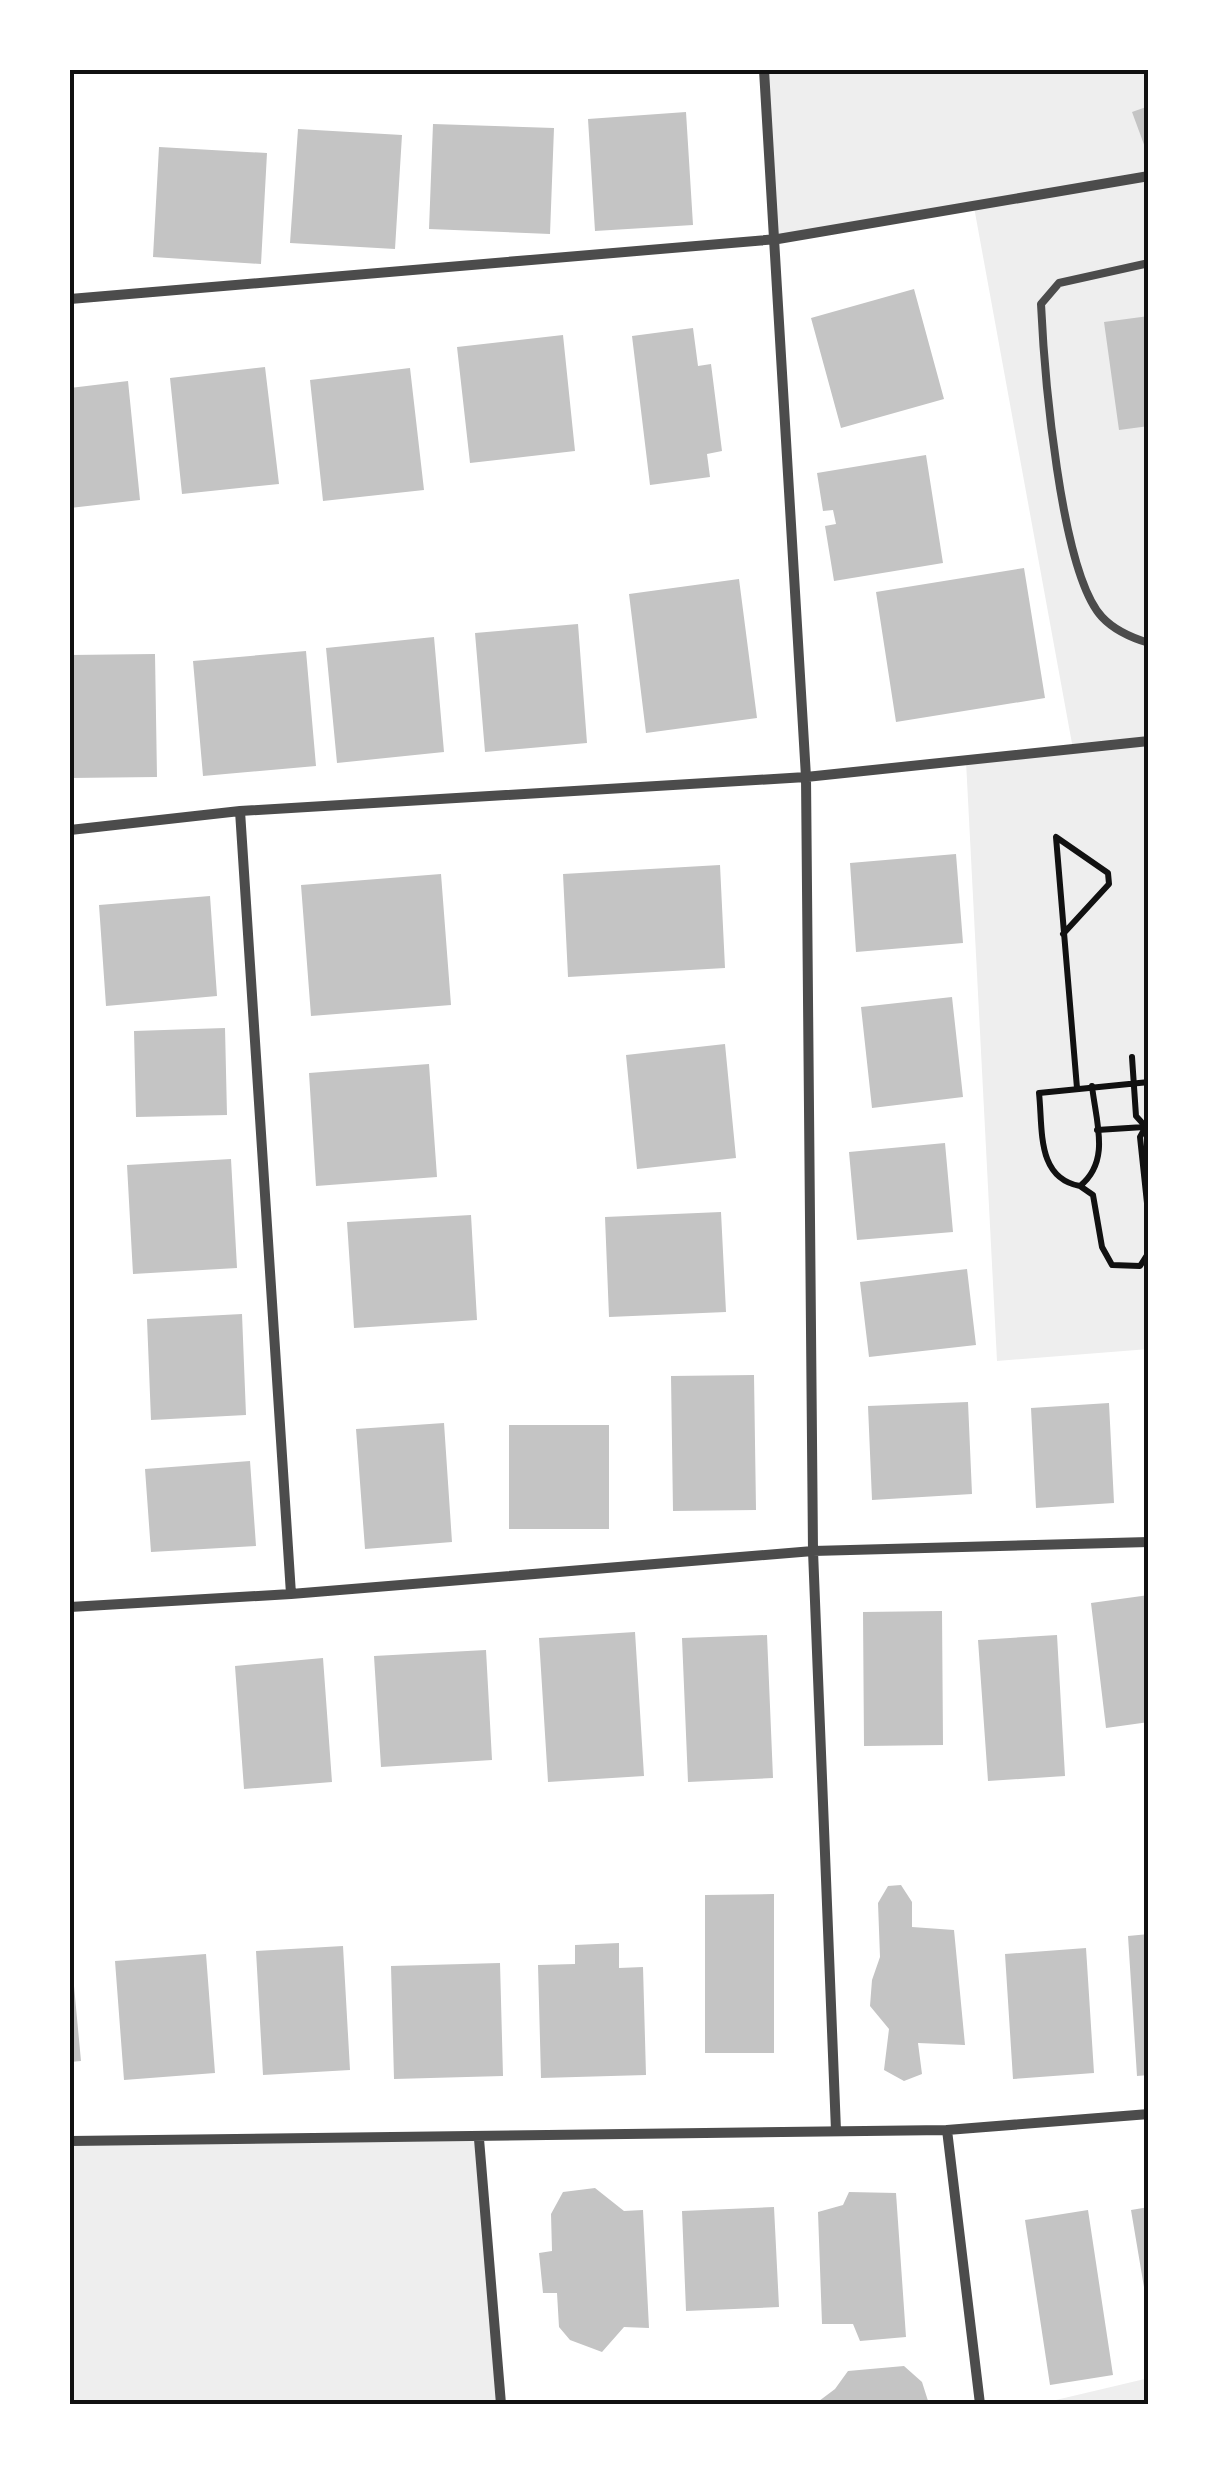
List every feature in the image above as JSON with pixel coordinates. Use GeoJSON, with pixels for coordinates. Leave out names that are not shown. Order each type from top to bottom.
{"type":"FeatureCollection","features":[{"type":"Feature","properties":{"kind":"street"},"geometry":{"type":"LineString","coordinates":[[764,70],[778,239],[806,778],[813,1551],[836,2131]]}},
{"type":"Feature","properties":{"kind":"street"},"geometry":{"type":"LineString","coordinates":[[70,299],[778,239],[1149,176]]}},
{"type":"Feature","properties":{"kind":"street"},"geometry":{"type":"LineString","coordinates":[[70,830],[240,811],[806,778],[1149,741]]}},
{"type":"Feature","properties":{"kind":"street"},"geometry":{"type":"LineString","coordinates":[[240,811],[292,1594]]}},
{"type":"Feature","properties":{"kind":"street"},"geometry":{"type":"LineString","coordinates":[[70,1608],[292,1594],[813,1551],[1149,1542]]}},
{"type":"Feature","properties":{"kind":"street"},"geometry":{"type":"LineString","coordinates":[[70,2141],[480,2139],[947,2130],[1149,2114]]}},
{"type":"Feature","properties":{"kind":"street"},"geometry":{"type":"LineString","coordinates":[[947,2130],[980,2404]]}},
{"type":"Feature","properties":{"kind":"street"},"geometry":{"type":"LineString","coordinates":[[480,2139],[501,2404]]}},
{"type":"Feature","properties":{"kind":"lane"},"geometry":{"type":"LineString","coordinates":[[1149,263],[1059,283],[1041,304],[1045,396],[1079,575],[1102,617],[1130,637],[1149,642]]}},
{"type":"Feature","properties":{"kind":"path"},"geometry":{"type":"LineString","coordinates":[[1063,934],[1108,884],[1108,873],[1056,838],[1063,934],[1078,1088]]}},
{"type":"Feature","properties":{"kind":"path"},"geometry":{"type":"LineString","coordinates":[[1132,1057],[1136,1116],[1147,1124]]}},
{"type":"Feature","properties":{"kind":"path"},"geometry":{"type":"LineString","coordinates":[[1149,1082],[1039,1092],[1046,1158],[1052,1175],[1093,1195],[1102,1247],[1112,1265],[1140,1266],[1149,1252]]}},
{"type":"Feature","properties":{"kind":"path"},"geometry":{"type":"LineString","coordinates":[[1080,1186],[1094,1175],[1100,1157],[1092,1086]]}},
{"type":"Feature","properties":{"kind":"path"},"geometry":{"type":"LineString","coordinates":[[1097,1130],[1147,1124]]}},
{"type":"Feature","properties":{"kind":"path"},"geometry":{"type":"LineString","coordinates":[[1147,1124],[1140,1137],[1149,1222]]}},
{"type":"Feature","properties":{"kind":"shaded area"},"geometry":{"type":"Polygon","coordinates":[[[764,70],[1149,70],[1149,1349],[997,1361],[966,761],[1073,749],[974,207],[778,239],[764,70]]]}},
{"type":"Feature","properties":{"kind":"shaded area"},"geometry":{"type":"Polygon","coordinates":[[[479,2139],[499,2404],[70,2404],[70,2141],[479,2139]]]}},
{"type":"Feature","properties":{"kind":"shaded area"},"geometry":{"type":"Polygon","coordinates":[[[1149,2378],[1149,2404],[1039,2404],[1149,2378]]]}},
{"type":"Feature","properties":{"kind":"building"},"geometry":{"type":"Polygon","coordinates":[[[1149,106],[1149,149],[1146,150],[1132,112],[1149,106]]]}},
{"type":"Feature","properties":{"kind":"building"},"geometry":{"type":"Polygon","coordinates":[[[686,112],[693,225],[595,231],[588,119],[686,112]]]}},
{"type":"Feature","properties":{"kind":"building"},"geometry":{"type":"Polygon","coordinates":[[[433,124],[554,128],[550,234],[429,229],[433,124]]]}},
{"type":"Feature","properties":{"kind":"building"},"geometry":{"type":"Polygon","coordinates":[[[298,129],[402,135],[395,249],[290,243],[298,129]]]}},
{"type":"Feature","properties":{"kind":"building"},"geometry":{"type":"Polygon","coordinates":[[[159,147],[267,153],[261,264],[153,257],[159,147]]]}},
{"type":"Feature","properties":{"kind":"building"},"geometry":{"type":"Polygon","coordinates":[[[914,289],[944,399],[841,428],[811,318],[914,289]]]}},
{"type":"Feature","properties":{"kind":"building"},"geometry":{"type":"Polygon","coordinates":[[[1149,316],[1149,426],[1119,430],[1104,322],[1149,316]]]}},
{"type":"Feature","properties":{"kind":"building"},"geometry":{"type":"Polygon","coordinates":[[[693,328],[698,366],[711,364],[722,451],[707,454],[710,477],[650,485],[632,336],[693,328]]]}},
{"type":"Feature","properties":{"kind":"building"},"geometry":{"type":"Polygon","coordinates":[[[563,335],[575,451],[470,463],[457,347],[563,335]]]}},
{"type":"Feature","properties":{"kind":"building"},"geometry":{"type":"Polygon","coordinates":[[[265,367],[279,484],[182,494],[170,378],[265,367]]]}},
{"type":"Feature","properties":{"kind":"building"},"geometry":{"type":"Polygon","coordinates":[[[410,368],[424,490],[323,501],[310,380],[410,368]]]}},
{"type":"Feature","properties":{"kind":"building"},"geometry":{"type":"Polygon","coordinates":[[[128,381],[140,500],[70,508],[70,388],[128,381]]]}},
{"type":"Feature","properties":{"kind":"building"},"geometry":{"type":"Polygon","coordinates":[[[926,455],[943,563],[834,581],[825,526],[836,524],[833,510],[823,511],[817,473],[926,455]]]}},
{"type":"Feature","properties":{"kind":"building"},"geometry":{"type":"Polygon","coordinates":[[[1024,568],[1045,698],[896,722],[876,592],[1024,568]]]}},
{"type":"Feature","properties":{"kind":"building"},"geometry":{"type":"Polygon","coordinates":[[[739,579],[757,718],[646,733],[629,594],[739,579]]]}},
{"type":"Feature","properties":{"kind":"building"},"geometry":{"type":"Polygon","coordinates":[[[578,624],[587,743],[485,752],[475,633],[578,624]]]}},
{"type":"Feature","properties":{"kind":"building"},"geometry":{"type":"Polygon","coordinates":[[[434,637],[444,752],[337,763],[326,648],[434,637]]]}},
{"type":"Feature","properties":{"kind":"building"},"geometry":{"type":"Polygon","coordinates":[[[306,651],[316,766],[203,776],[193,661],[306,651]]]}},
{"type":"Feature","properties":{"kind":"building"},"geometry":{"type":"Polygon","coordinates":[[[155,654],[157,777],[70,778],[70,655],[155,654]]]}},
{"type":"Feature","properties":{"kind":"building"},"geometry":{"type":"Polygon","coordinates":[[[956,854],[963,943],[856,952],[850,863],[956,854]]]}},
{"type":"Feature","properties":{"kind":"building"},"geometry":{"type":"Polygon","coordinates":[[[720,865],[725,968],[568,977],[563,874],[720,865]]]}},
{"type":"Feature","properties":{"kind":"building"},"geometry":{"type":"Polygon","coordinates":[[[441,874],[451,1005],[311,1016],[301,885],[441,874]]]}},
{"type":"Feature","properties":{"kind":"building"},"geometry":{"type":"Polygon","coordinates":[[[210,896],[217,996],[106,1006],[99,905],[210,896]]]}},
{"type":"Feature","properties":{"kind":"building"},"geometry":{"type":"Polygon","coordinates":[[[952,997],[963,1097],[872,1108],[861,1007],[952,997]]]}},
{"type":"Feature","properties":{"kind":"building"},"geometry":{"type":"Polygon","coordinates":[[[225,1028],[227,1115],[136,1117],[134,1031],[225,1028]]]}},
{"type":"Feature","properties":{"kind":"building"},"geometry":{"type":"Polygon","coordinates":[[[725,1044],[736,1158],[637,1169],[626,1055],[725,1044]]]}},
{"type":"Feature","properties":{"kind":"building"},"geometry":{"type":"Polygon","coordinates":[[[429,1064],[437,1177],[316,1186],[309,1073],[429,1064]]]}},
{"type":"Feature","properties":{"kind":"building"},"geometry":{"type":"Polygon","coordinates":[[[945,1143],[953,1232],[857,1240],[849,1152],[945,1143]]]}},
{"type":"Feature","properties":{"kind":"building"},"geometry":{"type":"Polygon","coordinates":[[[231,1159],[237,1268],[133,1274],[127,1165],[231,1159]]]}},
{"type":"Feature","properties":{"kind":"building"},"geometry":{"type":"Polygon","coordinates":[[[721,1212],[726,1312],[609,1317],[605,1217],[721,1212]]]}},
{"type":"Feature","properties":{"kind":"building"},"geometry":{"type":"Polygon","coordinates":[[[471,1215],[477,1320],[354,1328],[347,1222],[471,1215]]]}},
{"type":"Feature","properties":{"kind":"building"},"geometry":{"type":"Polygon","coordinates":[[[967,1269],[976,1345],[869,1357],[860,1282],[967,1269]]]}},
{"type":"Feature","properties":{"kind":"building"},"geometry":{"type":"Polygon","coordinates":[[[242,1314],[246,1415],[151,1420],[147,1319],[242,1314]]]}},
{"type":"Feature","properties":{"kind":"building"},"geometry":{"type":"Polygon","coordinates":[[[754,1375],[756,1510],[673,1511],[671,1376],[754,1375]]]}},
{"type":"Feature","properties":{"kind":"building"},"geometry":{"type":"Polygon","coordinates":[[[968,1402],[972,1494],[872,1500],[868,1406],[968,1402]]]}},
{"type":"Feature","properties":{"kind":"building"},"geometry":{"type":"Polygon","coordinates":[[[1109,1403],[1114,1503],[1036,1508],[1031,1408],[1109,1403]]]}},
{"type":"Feature","properties":{"kind":"building"},"geometry":{"type":"Polygon","coordinates":[[[444,1423],[452,1542],[365,1549],[356,1429],[444,1423]]]}},
{"type":"Feature","properties":{"kind":"building"},"geometry":{"type":"Polygon","coordinates":[[[509,1425],[609,1425],[609,1529],[509,1529],[509,1425]]]}},
{"type":"Feature","properties":{"kind":"building"},"geometry":{"type":"Polygon","coordinates":[[[250,1461],[256,1546],[151,1552],[145,1469],[250,1461]]]}},
{"type":"Feature","properties":{"kind":"building"},"geometry":{"type":"Polygon","coordinates":[[[1149,1595],[1149,1722],[1106,1728],[1091,1603],[1149,1595]]]}},
{"type":"Feature","properties":{"kind":"building"},"geometry":{"type":"Polygon","coordinates":[[[942,1611],[943,1745],[864,1746],[863,1612],[942,1611]]]}},
{"type":"Feature","properties":{"kind":"building"},"geometry":{"type":"Polygon","coordinates":[[[635,1632],[644,1776],[548,1782],[539,1638],[635,1632]]]}},
{"type":"Feature","properties":{"kind":"building"},"geometry":{"type":"Polygon","coordinates":[[[767,1635],[773,1778],[688,1782],[682,1638],[767,1635]]]}},
{"type":"Feature","properties":{"kind":"building"},"geometry":{"type":"Polygon","coordinates":[[[1057,1635],[1065,1776],[988,1781],[978,1640],[1057,1635]]]}},
{"type":"Feature","properties":{"kind":"building"},"geometry":{"type":"Polygon","coordinates":[[[486,1650],[492,1760],[381,1767],[374,1656],[486,1650]]]}},
{"type":"Feature","properties":{"kind":"building"},"geometry":{"type":"Polygon","coordinates":[[[323,1658],[332,1782],[244,1789],[235,1666],[323,1658]]]}},
{"type":"Feature","properties":{"kind":"building"},"geometry":{"type":"Polygon","coordinates":[[[901,1885],[912,1902],[912,1927],[954,1930],[965,2045],[918,2043],[922,2074],[904,2081],[884,2070],[889,2029],[870,2006],[872,1980],[880,1957],[878,1903],[888,1886],[901,1885]]]}},
{"type":"Feature","properties":{"kind":"building"},"geometry":{"type":"Polygon","coordinates":[[[774,1894],[774,2053],[705,2053],[705,1895],[774,1894]]]}},
{"type":"Feature","properties":{"kind":"building"},"geometry":{"type":"Polygon","coordinates":[[[1149,1934],[1149,2075],[1137,2076],[1128,1936],[1149,1934]]]}},
{"type":"Feature","properties":{"kind":"building"},"geometry":{"type":"Polygon","coordinates":[[[70,1943],[81,2061],[70,2062],[70,1943]]]}},
{"type":"Feature","properties":{"kind":"building"},"geometry":{"type":"Polygon","coordinates":[[[619,1943],[619,1968],[643,1967],[646,2075],[541,2078],[538,1965],[575,1964],[575,1945],[619,1943]]]}},
{"type":"Feature","properties":{"kind":"building"},"geometry":{"type":"Polygon","coordinates":[[[343,1946],[350,2070],[263,2075],[256,1951],[343,1946]]]}},
{"type":"Feature","properties":{"kind":"building"},"geometry":{"type":"Polygon","coordinates":[[[1086,1948],[1094,2073],[1013,2079],[1005,1954],[1086,1948]]]}},
{"type":"Feature","properties":{"kind":"building"},"geometry":{"type":"Polygon","coordinates":[[[206,1954],[215,2073],[124,2080],[115,1961],[206,1954]]]}},
{"type":"Feature","properties":{"kind":"building"},"geometry":{"type":"Polygon","coordinates":[[[500,1963],[503,2076],[394,2079],[391,1966],[500,1963]]]}},
{"type":"Feature","properties":{"kind":"building"},"geometry":{"type":"Polygon","coordinates":[[[595,2188],[624,2211],[643,2210],[649,2328],[624,2327],[602,2352],[570,2340],[559,2327],[557,2293],[543,2293],[539,2253],[552,2251],[551,2214],[563,2192],[595,2188]]]}},
{"type":"Feature","properties":{"kind":"building"},"geometry":{"type":"Polygon","coordinates":[[[849,2192],[896,2193],[906,2337],[860,2341],[853,2324],[822,2324],[818,2212],[843,2205],[849,2192]]]}},
{"type":"Feature","properties":{"kind":"building"},"geometry":{"type":"Polygon","coordinates":[[[774,2207],[779,2307],[686,2311],[682,2211],[774,2207]]]}},
{"type":"Feature","properties":{"kind":"building"},"geometry":{"type":"Polygon","coordinates":[[[1149,2207],[1149,2305],[1147,2305],[1131,2210],[1149,2207]]]}},
{"type":"Feature","properties":{"kind":"building"},"geometry":{"type":"Polygon","coordinates":[[[1088,2210],[1113,2375],[1050,2385],[1025,2220],[1088,2210]]]}},
{"type":"Feature","properties":{"kind":"building"},"geometry":{"type":"Polygon","coordinates":[[[904,2366],[922,2382],[929,2404],[815,2404],[835,2389],[848,2371],[904,2366]]]}}]}
